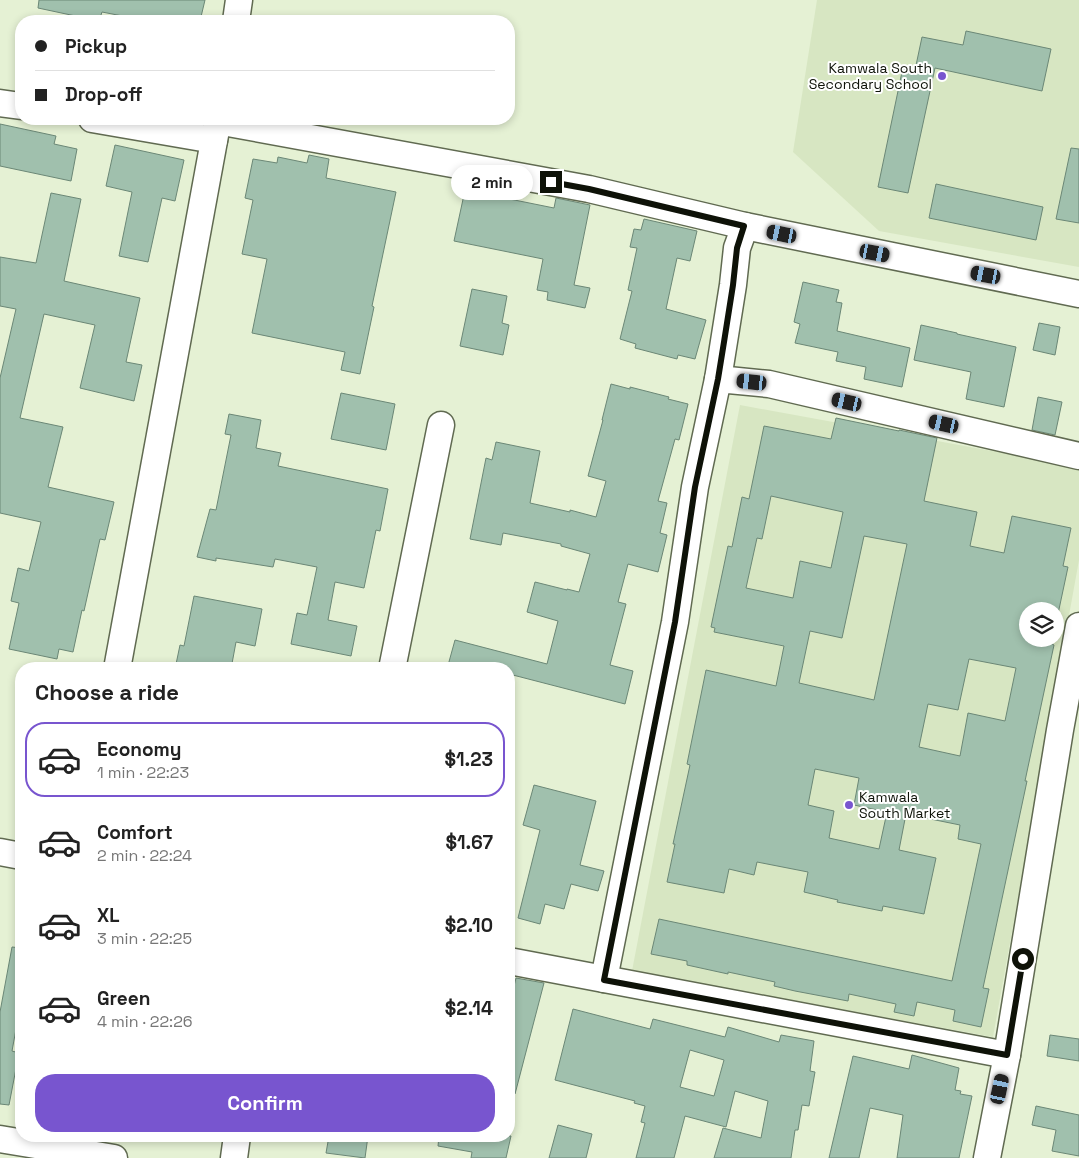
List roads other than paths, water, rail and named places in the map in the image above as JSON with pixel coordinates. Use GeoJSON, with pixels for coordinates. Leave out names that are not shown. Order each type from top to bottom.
{"type":"FeatureCollection","features":[{"type":"Feature","properties":{"kind":"street"},"geometry":{"type":"LineString","coordinates":[[237,15],[239,0]]}},
{"type":"Feature","properties":{"kind":"street"},"geometry":{"type":"LineString","coordinates":[[0,103],[15,105]]}},
{"type":"Feature","properties":{"kind":"street"},"geometry":{"type":"LineString","coordinates":[[198,125],[216,126],[589,189],[744,226],[1079,294]]}},
{"type":"Feature","properties":{"kind":"street"},"geometry":{"type":"LineString","coordinates":[[118,662],[216,126]]}},
{"type":"Feature","properties":{"kind":"street"},"geometry":{"type":"LineString","coordinates":[[604,980],[675,622],[695,487],[718,379],[737,248],[744,226]]}},
{"type":"Feature","properties":{"kind":"street"},"geometry":{"type":"LineString","coordinates":[[718,379],[769,384],[1079,456]]}},
{"type":"Feature","properties":{"kind":"street"},"geometry":{"type":"LineString","coordinates":[[393,662],[441,425]]}},
{"type":"Feature","properties":{"kind":"street"},"geometry":{"type":"LineString","coordinates":[[987,1158],[1070,732],[1079,626]]}},
{"type":"Feature","properties":{"kind":"street"},"geometry":{"type":"LineString","coordinates":[[0,852],[15,855]]}},
{"type":"Feature","properties":{"kind":"street"},"geometry":{"type":"LineString","coordinates":[[515,962],[1007,1055]]}},
{"type":"Feature","properties":{"kind":"street"},"geometry":{"type":"LineString","coordinates":[[0,1139],[15,1142]]}},
{"type":"Feature","properties":{"kind":"street"},"geometry":{"type":"LineString","coordinates":[[18,1142],[114,1158]]}},
{"type":"Feature","properties":{"kind":"street"},"geometry":{"type":"LineString","coordinates":[[234,1158],[236,1142]]}},
{"type":"Feature","properties":{"kind":"place","name":"Kamwala South Secondary School"},"geometry":{"type":"Point","coordinates":[942,76]}},
{"type":"Feature","properties":{"kind":"place","name":"Kamwala South Market"},"geometry":{"type":"Point","coordinates":[849,805]}}]}
